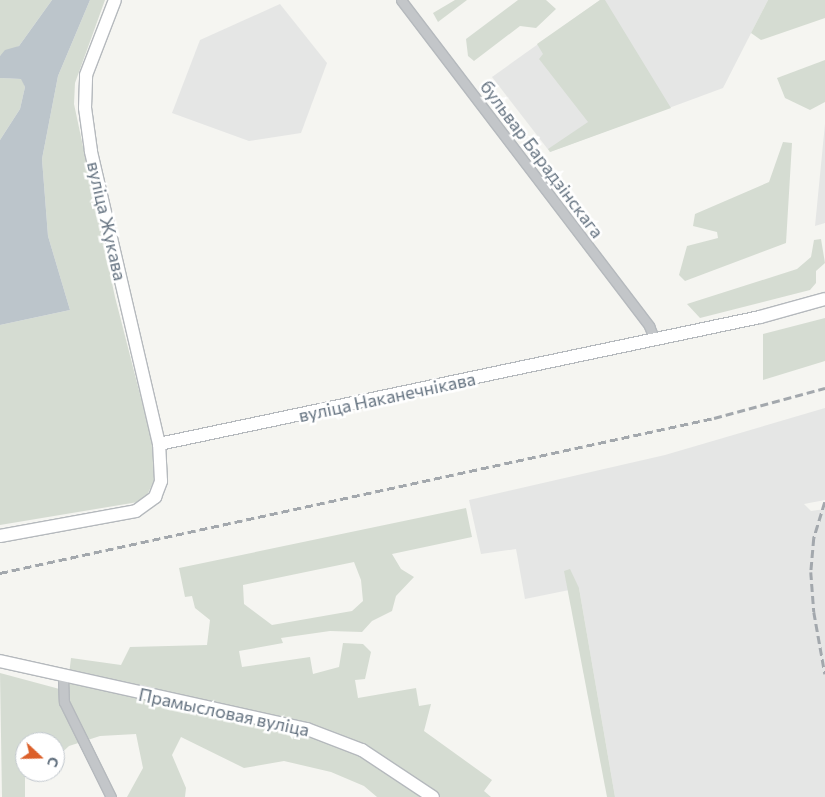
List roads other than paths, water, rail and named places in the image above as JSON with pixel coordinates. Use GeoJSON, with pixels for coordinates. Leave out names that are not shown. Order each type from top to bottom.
{"type":"FeatureCollection","features":[{"type":"Feature","properties":{"kind":"main road","name":"вуліца Жукава"},"geometry":{"type":"LineString","coordinates":[[115,0],[86,75],[85,108],[91,151],[159,444]]}},
{"type":"Feature","properties":{"kind":"main road","name":"вуліца Наканечнікава"},"geometry":{"type":"LineString","coordinates":[[159,444],[760,317],[825,299]]}},
{"type":"Feature","properties":{"kind":"main road"},"geometry":{"type":"LineString","coordinates":[[0,536],[147,506],[155,497],[161,481],[159,444]]}},
{"type":"Feature","properties":{"kind":"main road","name":"Прамысловая вуліца"},"geometry":{"type":"LineString","coordinates":[[0,661],[63,677],[307,729],[362,750],[433,797]]}},
{"type":"Feature","properties":{"kind":"street","name":"бульвар Барадзінскага"},"geometry":{"type":"LineString","coordinates":[[401,0],[649,326],[654,338]]}},
{"type":"Feature","properties":{"kind":"street"},"geometry":{"type":"LineString","coordinates":[[63,677],[64,702],[111,797]]}},
{"type":"Feature","properties":{"kind":"railway"},"geometry":{"type":"LineString","coordinates":[[0,573],[714,418],[825,388]]}},
{"type":"Feature","properties":{"kind":"railway"},"geometry":{"type":"LineString","coordinates":[[825,502],[814,538],[811,572],[814,612],[825,674]]}}]}
